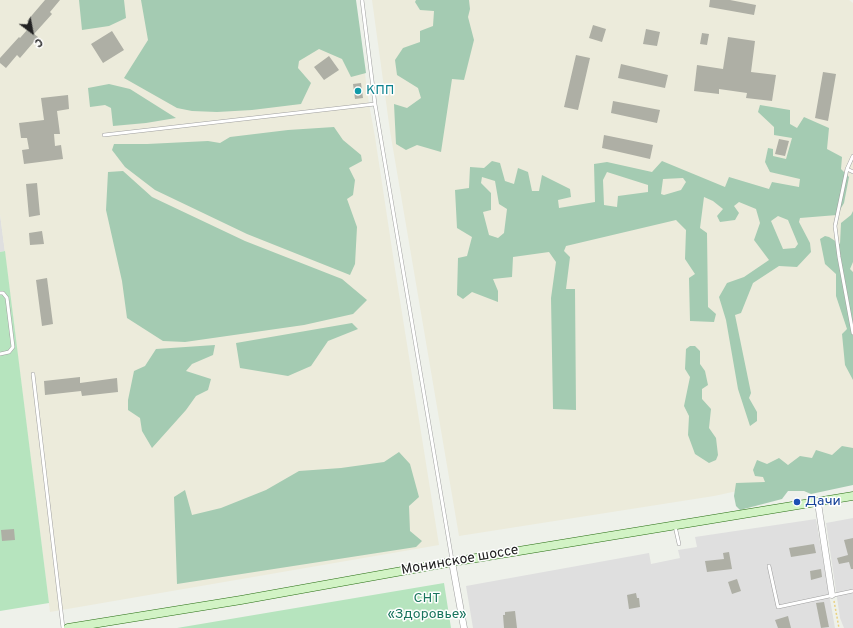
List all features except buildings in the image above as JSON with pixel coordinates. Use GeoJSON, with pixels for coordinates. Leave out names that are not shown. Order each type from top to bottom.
{"type":"FeatureCollection","features":[{"type":"Feature","properties":{"kind":"main road","name":"Монинское шоссе"},"geometry":{"type":"LineString","coordinates":[[68,628],[241,600],[452,562],[818,503],[853,496]]}},
{"type":"Feature","properties":{"kind":"street"},"geometry":{"type":"LineString","coordinates":[[818,503],[832,595]]}},
{"type":"Feature","properties":{"kind":"street"},"geometry":{"type":"LineString","coordinates":[[452,562],[464,628]]}},
{"type":"Feature","properties":{"kind":"lane"},"geometry":{"type":"LineString","coordinates":[[362,0],[376,104],[452,562]]}},
{"type":"Feature","properties":{"kind":"lane"},"geometry":{"type":"LineString","coordinates":[[104,134],[376,104]]}},
{"type":"Feature","properties":{"kind":"lane"},"geometry":{"type":"LineString","coordinates":[[853,156],[847,169],[835,226],[853,333]]}},
{"type":"Feature","properties":{"kind":"lane"},"geometry":{"type":"LineString","coordinates":[[847,169],[853,172]]}},
{"type":"Feature","properties":{"kind":"lane"},"geometry":{"type":"LineString","coordinates":[[0,293],[3,293],[7,298],[13,347],[9,352],[0,354]]}},
{"type":"Feature","properties":{"kind":"lane"},"geometry":{"type":"LineString","coordinates":[[33,374],[63,628]]}},
{"type":"Feature","properties":{"kind":"lane"},"geometry":{"type":"LineString","coordinates":[[675,526],[679,544]]}},
{"type":"Feature","properties":{"kind":"lane"},"geometry":{"type":"LineString","coordinates":[[769,566],[778,607],[853,591]]}},
{"type":"Feature","properties":{"kind":"path"},"geometry":{"type":"LineString","coordinates":[[832,595],[839,628]]}},
{"type":"Feature","properties":{"kind":"shaded area"},"geometry":{"type":"Polygon","coordinates":[[[0,0],[355,0],[369,104],[439,545],[50,612],[0,214],[0,0]]]}},
{"type":"Feature","properties":{"kind":"shaded area"},"geometry":{"type":"Polygon","coordinates":[[[372,0],[849,0],[853,3],[853,466],[714,496],[459,536],[390,131],[372,0]]]}},
{"type":"Feature","properties":{"kind":"shaded area"},"geometry":{"type":"Polygon","coordinates":[[[0,214],[5,251],[0,252],[0,214]]]}},
{"type":"Feature","properties":{"kind":"shaded area"},"geometry":{"type":"Polygon","coordinates":[[[853,518],[853,628],[844,628],[840,618],[826,523],[853,518]]]}},
{"type":"Feature","properties":{"kind":"shaded area"},"geometry":{"type":"Polygon","coordinates":[[[816,519],[835,628],[473,628],[466,586],[649,553],[651,564],[680,558],[678,550],[697,547],[695,537],[816,519]]]}},
{"type":"Feature","properties":{"kind":"green space"},"geometry":{"type":"Polygon","coordinates":[[[79,0],[124,0],[126,18],[109,26],[82,30],[79,0]]]}},
{"type":"Feature","properties":{"kind":"green space"},"geometry":{"type":"Polygon","coordinates":[[[141,0],[356,0],[366,73],[351,77],[342,59],[319,49],[299,61],[298,68],[311,83],[301,104],[252,110],[217,112],[192,111],[177,108],[124,78],[148,40],[141,0]]]}},
{"type":"Feature","properties":{"kind":"green space"},"geometry":{"type":"Polygon","coordinates":[[[416,0],[469,0],[470,9],[468,17],[474,40],[464,80],[452,79],[441,152],[417,145],[406,150],[396,144],[394,104],[407,108],[421,98],[418,88],[397,75],[395,60],[403,48],[420,42],[420,31],[433,26],[434,11],[420,10],[415,2],[416,0]]]}},
{"type":"Feature","properties":{"kind":"green space"},"geometry":{"type":"Polygon","coordinates":[[[109,84],[130,89],[176,118],[113,126],[111,108],[105,105],[90,107],[88,88],[109,84]]]}},
{"type":"Feature","properties":{"kind":"green space"},"geometry":{"type":"Polygon","coordinates":[[[760,105],[790,110],[790,124],[797,128],[804,117],[829,128],[827,149],[842,157],[841,169],[849,177],[844,203],[837,215],[800,218],[799,222],[810,243],[811,252],[797,267],[779,266],[753,283],[741,313],[735,315],[751,393],[749,398],[757,412],[757,421],[750,426],[738,389],[726,320],[719,297],[727,283],[744,277],[769,260],[754,240],[760,223],[756,209],[739,202],[734,206],[739,213],[735,220],[720,222],[717,216],[723,209],[713,201],[704,197],[700,228],[707,233],[708,307],[716,314],[714,322],[690,321],[689,278],[695,274],[685,259],[686,230],[676,220],[566,246],[564,251],[570,257],[566,289],[575,289],[576,410],[553,409],[551,298],[556,262],[549,252],[513,257],[512,277],[493,279],[498,291],[498,302],[472,292],[463,299],[457,295],[458,258],[467,256],[472,237],[457,228],[455,190],[469,188],[470,167],[484,168],[492,161],[500,163],[505,181],[514,184],[518,168],[528,172],[532,191],[539,191],[542,175],[570,189],[571,197],[558,200],[559,208],[595,202],[594,164],[607,162],[652,172],[662,161],[725,187],[729,177],[769,189],[772,182],[799,187],[800,179],[770,172],[765,162],[768,148],[773,149],[773,156],[786,159],[792,138],[774,135],[774,127],[758,112],[760,105]],[[607,172],[603,180],[604,205],[617,207],[618,196],[648,192],[648,185],[607,172]],[[482,177],[481,183],[491,193],[491,210],[483,212],[489,235],[498,238],[504,233],[507,209],[499,204],[495,181],[482,177]],[[683,178],[663,179],[661,194],[664,195],[681,190],[686,182],[683,178]],[[778,216],[771,221],[783,249],[795,248],[798,244],[788,220],[778,216]]]}},
{"type":"Feature","properties":{"kind":"green space"},"geometry":{"type":"Polygon","coordinates":[[[334,127],[343,140],[361,155],[362,161],[349,168],[355,180],[353,195],[347,199],[357,227],[355,264],[350,275],[247,234],[155,190],[125,167],[112,150],[114,144],[208,141],[220,143],[230,137],[288,130],[334,127]]]}},
{"type":"Feature","properties":{"kind":"green space"},"geometry":{"type":"Polygon","coordinates":[[[123,171],[152,197],[245,241],[342,279],[367,300],[353,314],[304,325],[185,342],[163,341],[127,318],[122,281],[106,210],[108,172],[123,171]]]}},
{"type":"Feature","properties":{"kind":"green space"},"geometry":{"type":"Polygon","coordinates":[[[853,211],[853,262],[850,269],[853,272],[853,380],[845,365],[842,334],[847,329],[836,296],[836,274],[825,264],[820,239],[825,236],[829,237],[840,244],[841,223],[851,215],[853,211]]]}},
{"type":"Feature","properties":{"kind":"green space"},"geometry":{"type":"Polygon","coordinates":[[[5,251],[49,603],[0,611],[0,252],[5,251]]]}},
{"type":"Feature","properties":{"kind":"green space"},"geometry":{"type":"Polygon","coordinates":[[[352,323],[358,329],[328,341],[311,366],[288,376],[240,368],[236,343],[352,323]]]}},
{"type":"Feature","properties":{"kind":"green space"},"geometry":{"type":"Polygon","coordinates":[[[215,345],[213,355],[192,364],[186,371],[211,379],[208,390],[196,396],[186,410],[152,448],[142,431],[140,418],[128,410],[128,400],[134,371],[145,366],[156,349],[215,345]]]}},
{"type":"Feature","properties":{"kind":"green space"},"geometry":{"type":"Polygon","coordinates":[[[690,346],[695,346],[700,351],[700,364],[705,371],[708,385],[702,389],[702,399],[711,409],[709,428],[716,438],[718,455],[716,460],[709,463],[695,454],[688,435],[689,416],[684,406],[690,377],[685,369],[686,349],[690,346]]]}},
{"type":"Feature","properties":{"kind":"green space"},"geometry":{"type":"Polygon","coordinates":[[[842,446],[853,448],[853,485],[811,494],[804,491],[788,491],[782,499],[740,510],[736,506],[734,496],[736,483],[765,482],[763,477],[755,476],[753,470],[757,460],[767,464],[779,458],[788,465],[800,456],[812,458],[816,450],[832,455],[842,446]]]}},
{"type":"Feature","properties":{"kind":"green space"},"geometry":{"type":"Polygon","coordinates":[[[399,452],[410,464],[419,497],[409,506],[410,531],[422,541],[416,547],[177,584],[174,497],[185,490],[192,515],[221,508],[266,490],[299,471],[341,468],[384,462],[399,452]]]}},
{"type":"Feature","properties":{"kind":"green space","name":"СНТ «Здоровье»"},"geometry":{"type":"Polygon","coordinates":[[[444,583],[451,628],[177,628],[444,583]]]}},
{"type":"Feature","properties":{"kind":"place","name":"КПП"},"geometry":{"type":"Point","coordinates":[358,91]}},
{"type":"Feature","properties":{"kind":"place","name":"Дачи"},"geometry":{"type":"Point","coordinates":[797,502]}}]}
